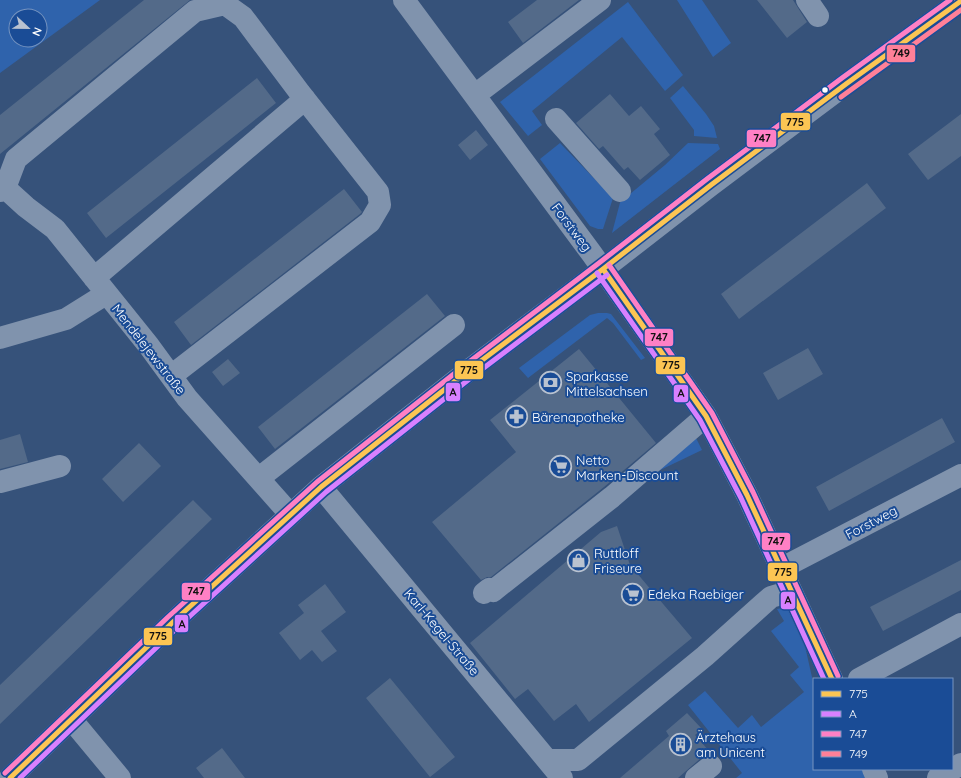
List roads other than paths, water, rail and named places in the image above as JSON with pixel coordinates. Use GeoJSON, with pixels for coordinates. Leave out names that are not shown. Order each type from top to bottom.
{"type":"FeatureCollection","features":[{"type":"Feature","properties":{"kind":"street"},"geometry":{"type":"LineString","coordinates":[[475,94],[600,0]]}},
{"type":"Feature","properties":{"kind":"street","name":"Forstweg"},"geometry":{"type":"LineString","coordinates":[[406,1],[603,269],[706,416],[747,495],[832,678]]}},
{"type":"Feature","properties":{"kind":"street"},"geometry":{"type":"LineString","coordinates":[[10,778],[173,622],[322,486],[473,368],[824,100],[921,28],[961,1]]}},
{"type":"Feature","properties":{"kind":"street"},"geometry":{"type":"LineString","coordinates":[[2,190],[16,160],[195,11],[225,4],[243,17],[378,192],[380,205],[370,222],[171,376]]}},
{"type":"Feature","properties":{"kind":"street"},"geometry":{"type":"LineString","coordinates":[[0,338],[66,319],[100,286],[305,99]]}},
{"type":"Feature","properties":{"kind":"street"},"geometry":{"type":"LineString","coordinates":[[556,119],[620,191]]}},
{"type":"Feature","properties":{"kind":"street","name":"Mendelejewstraße"},"geometry":{"type":"LineString","coordinates":[[2,190],[54,229],[149,346],[187,398],[290,514]]}},
{"type":"Feature","properties":{"kind":"street"},"geometry":{"type":"LineString","coordinates":[[259,478],[454,325]]}},
{"type":"Feature","properties":{"kind":"street"},"geometry":{"type":"LineString","coordinates":[[484,593],[489,589],[493,591],[590,514],[706,416]]}},
{"type":"Feature","properties":{"kind":"street"},"geometry":{"type":"LineString","coordinates":[[0,482],[60,466]]}},
{"type":"Feature","properties":{"kind":"street","name":"Forstweg"},"geometry":{"type":"LineString","coordinates":[[780,569],[961,475]]}},
{"type":"Feature","properties":{"kind":"street","name":"Karl-Kegel-Straße"},"geometry":{"type":"LineString","coordinates":[[322,486],[562,778]]}},
{"type":"Feature","properties":{"kind":"street"},"geometry":{"type":"LineString","coordinates":[[548,760],[578,760],[705,656],[771,597],[791,591]]}},
{"type":"Feature","properties":{"kind":"street"},"geometry":{"type":"LineString","coordinates":[[861,678],[961,624]]}},
{"type":"Feature","properties":{"kind":"street"},"geometry":{"type":"LineString","coordinates":[[71,719],[120,778]]}},
{"type":"Feature","properties":{"kind":"street"},"geometry":{"type":"LineString","coordinates":[[938,778],[951,770]]}},
{"type":"Feature","properties":{"kind":"place","name":"Sparkasse Mittelsachsen"},"geometry":{"type":"Point","coordinates":[551,383]}},
{"type":"Feature","properties":{"kind":"place","name":"Bärenapotheke"},"geometry":{"type":"Point","coordinates":[517,417]}},
{"type":"Feature","properties":{"kind":"place","name":"Netto Marken-Discount"},"geometry":{"type":"Point","coordinates":[561,467]}},
{"type":"Feature","properties":{"kind":"place","name":"Ruttloff Friseure"},"geometry":{"type":"Point","coordinates":[578,560]}},
{"type":"Feature","properties":{"kind":"place","name":"Edeka Raebiger"},"geometry":{"type":"Point","coordinates":[632,594]}},
{"type":"Feature","properties":{"kind":"place","name":"Ärztehaus am Unicent"},"geometry":{"type":"Point","coordinates":[681,744]}}]}
